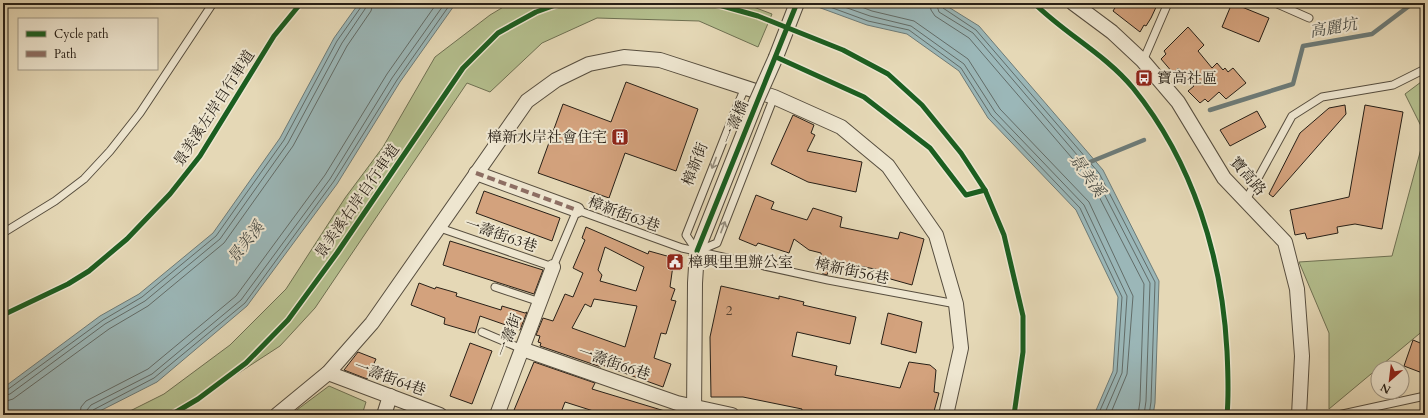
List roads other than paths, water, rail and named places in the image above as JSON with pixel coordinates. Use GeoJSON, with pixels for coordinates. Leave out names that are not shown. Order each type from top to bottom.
{"type":"FeatureCollection","features":[{"type":"Feature","properties":{"kind":"street","name":"一壽橋"},"geometry":{"type":"LineString","coordinates":[[697,251],[797,3]]}},
{"type":"Feature","properties":{"kind":"street","name":"寶高路"},"geometry":{"type":"LineString","coordinates":[[1073,3],[1112,32],[1143,61],[1178,102],[1224,178],[1285,242],[1297,289],[1302,356],[1299,415]]}},
{"type":"Feature","properties":{"kind":"street"},"geometry":{"type":"LineString","coordinates":[[277,415],[328,373],[372,323],[440,228],[476,173],[527,101],[556,80],[589,64],[624,57],[660,60],[774,97],[841,127],[888,166],[936,234],[956,304],[961,348],[946,415]]}},
{"type":"Feature","properties":{"kind":"street"},"geometry":{"type":"LineString","coordinates":[[476,173],[578,210]]}},
{"type":"Feature","properties":{"kind":"street"},"geometry":{"type":"LineString","coordinates":[[694,411],[695,283],[697,251]]}},
{"type":"Feature","properties":{"kind":"street","name":"一壽街"},"geometry":{"type":"LineString","coordinates":[[497,415],[553,267]]}},
{"type":"Feature","properties":{"kind":"street","name":"一壽街66巷"},"geometry":{"type":"LineString","coordinates":[[522,350],[677,403],[694,411],[732,415]]}},
{"type":"Feature","properties":{"kind":"street","name":"一壽街64巷"},"geometry":{"type":"LineString","coordinates":[[328,373],[440,415]]}},
{"type":"Feature","properties":{"kind":"street"},"geometry":{"type":"LineString","coordinates":[[384,415],[390,396]]}},
{"type":"Feature","properties":{"kind":"lane"},"geometry":{"type":"LineString","coordinates":[[3,233],[67,192],[84,179],[110,151],[140,113],[213,3]]}},
{"type":"Feature","properties":{"kind":"lane"},"geometry":{"type":"LineString","coordinates":[[1143,61],[1168,3]]}},
{"type":"Feature","properties":{"kind":"lane"},"geometry":{"type":"LineString","coordinates":[[1275,3],[1309,18]]}},
{"type":"Feature","properties":{"kind":"lane"},"geometry":{"type":"LineString","coordinates":[[1246,200],[1292,116],[1322,97],[1393,85],[1425,69]]}},
{"type":"Feature","properties":{"kind":"lane","name":"樟新街"},"geometry":{"type":"LineString","coordinates":[[697,251],[686,235],[745,88]]}},
{"type":"Feature","properties":{"kind":"lane"},"geometry":{"type":"LineString","coordinates":[[697,251],[717,243],[774,97]]}},
{"type":"Feature","properties":{"kind":"lane","name":"樟新街63巷"},"geometry":{"type":"LineString","coordinates":[[553,267],[578,210],[682,248],[697,251]]}},
{"type":"Feature","properties":{"kind":"lane","name":"一壽街63巷"},"geometry":{"type":"LineString","coordinates":[[440,228],[553,267]]}},
{"type":"Feature","properties":{"kind":"lane","name":"樟新街56巷"},"geometry":{"type":"LineString","coordinates":[[697,251],[828,280],[956,304]]}},
{"type":"Feature","properties":{"kind":"lane"},"geometry":{"type":"LineString","coordinates":[[495,287],[540,302]]}},
{"type":"Feature","properties":{"kind":"lane"},"geometry":{"type":"LineString","coordinates":[[482,332],[522,350]]}},
{"type":"Feature","properties":{"kind":"lane"},"geometry":{"type":"LineString","coordinates":[[1338,415],[1425,396]]}},
{"type":"Feature","properties":{"kind":"water","name":"景美溪"},"geometry":{"type":"Polygon","coordinates":[[[359,3],[456,3],[400,82],[337,184],[247,306],[157,382],[92,415],[3,415],[3,388],[100,316],[139,294],[213,233],[280,138],[334,38],[359,3]]]}},
{"type":"Feature","properties":{"kind":"water","name":"景美溪"},"geometry":{"type":"Polygon","coordinates":[[[807,3],[942,3],[979,26],[1103,170],[1159,281],[1155,403],[1153,415],[1094,415],[1113,371],[1118,297],[1076,210],[988,118],[959,71],[907,34],[867,25],[807,3]]]}},
{"type":"Feature","properties":{"kind":"waterway","name":"高麗坑"},"geometry":{"type":"LineString","coordinates":[[1210,110],[1293,84],[1303,46],[1372,34],[1413,3]]}},
{"type":"Feature","properties":{"kind":"waterway","name":"高麗坑"},"geometry":{"type":"LineString","coordinates":[[1090,162],[1144,140]]}},
{"type":"Feature","properties":{"kind":"place","name":"寶高社區"},"geometry":{"type":"Point","coordinates":[1144,78]}},
{"type":"Feature","properties":{"kind":"place","name":"樟新水岸社會住宅"},"geometry":{"type":"Point","coordinates":[620,137]}},
{"type":"Feature","properties":{"kind":"place","name":"樟興里里辦公室"},"geometry":{"type":"Point","coordinates":[675,262]}}]}
